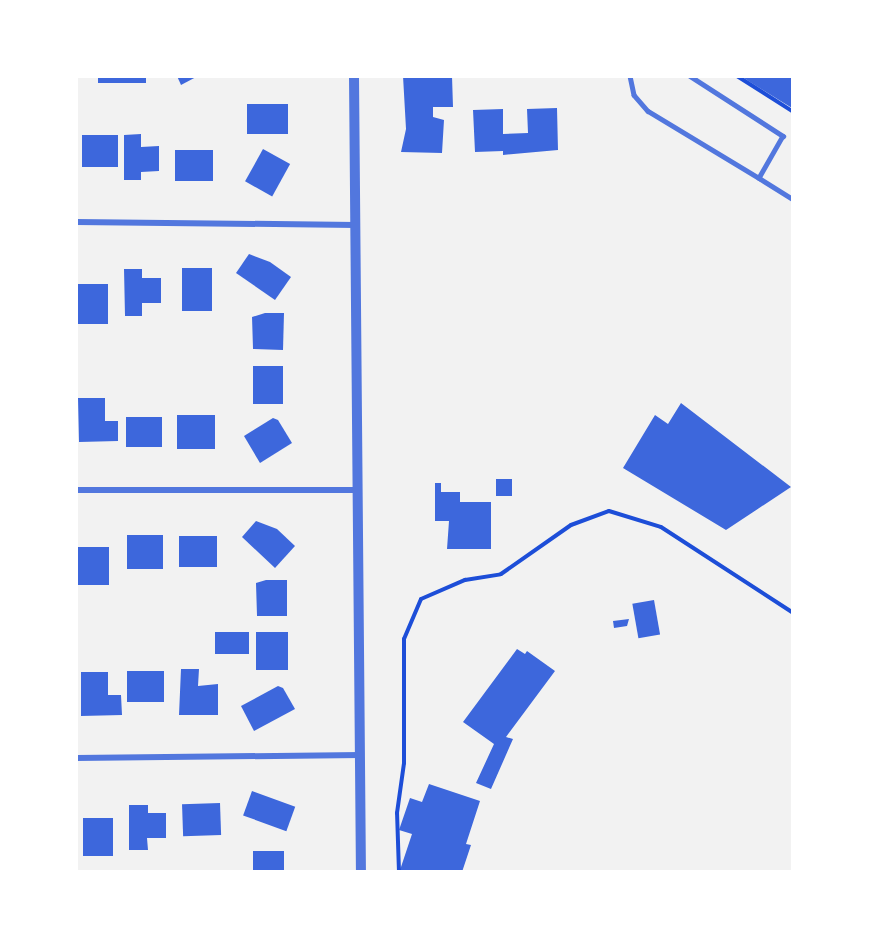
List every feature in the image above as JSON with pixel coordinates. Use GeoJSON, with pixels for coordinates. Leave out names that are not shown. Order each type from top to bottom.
{"type":"FeatureCollection","features":[{"type":"Feature","properties":{"kind":"street"},"geometry":{"type":"LineString","coordinates":[[354,76],[361,872]]}},
{"type":"Feature","properties":{"kind":"street"},"geometry":{"type":"LineString","coordinates":[[76,222],[356,225]]}},
{"type":"Feature","properties":{"kind":"street"},"geometry":{"type":"LineString","coordinates":[[76,490],[358,490]]}},
{"type":"Feature","properties":{"kind":"street"},"geometry":{"type":"LineString","coordinates":[[76,758],[361,755]]}},
{"type":"Feature","properties":{"kind":"lane"},"geometry":{"type":"LineString","coordinates":[[630,76],[634,95],[648,111],[792,199]]}},
{"type":"Feature","properties":{"kind":"lane"},"geometry":{"type":"LineString","coordinates":[[690,76],[783,136],[759,178]]}},
{"type":"Feature","properties":{"kind":"path"},"geometry":{"type":"LineString","coordinates":[[737,76],[792,111]]}},
{"type":"Feature","properties":{"kind":"path"},"geometry":{"type":"LineString","coordinates":[[399,872],[397,813],[404,763],[405,639],[421,599],[465,580],[501,574],[571,525],[609,511],[661,528],[792,612]]}},
{"type":"Feature","properties":{"kind":"building"},"geometry":{"type":"Polygon","coordinates":[[[98,76],[146,76],[146,83],[98,83],[98,76]]]}},
{"type":"Feature","properties":{"kind":"building"},"geometry":{"type":"Polygon","coordinates":[[[177,76],[198,76],[181,85],[177,76]]]}},
{"type":"Feature","properties":{"kind":"building"},"geometry":{"type":"Polygon","coordinates":[[[403,76],[452,76],[453,107],[433,107],[433,117],[444,120],[442,153],[401,152],[406,129],[403,76]]]}},
{"type":"Feature","properties":{"kind":"building"},"geometry":{"type":"Polygon","coordinates":[[[741,76],[792,76],[792,108],[750,82],[741,76]]]}},
{"type":"Feature","properties":{"kind":"building"},"geometry":{"type":"Polygon","coordinates":[[[247,104],[288,104],[288,134],[247,134],[247,104]]]}},
{"type":"Feature","properties":{"kind":"building"},"geometry":{"type":"Polygon","coordinates":[[[557,108],[558,150],[503,155],[503,151],[475,152],[473,110],[503,109],[503,134],[528,133],[527,109],[557,108]]]}},
{"type":"Feature","properties":{"kind":"building"},"geometry":{"type":"Polygon","coordinates":[[[141,134],[141,147],[159,146],[159,171],[141,172],[141,180],[124,180],[124,135],[141,134]]]}},
{"type":"Feature","properties":{"kind":"building"},"geometry":{"type":"Polygon","coordinates":[[[82,135],[118,135],[118,167],[82,167],[82,135]]]}},
{"type":"Feature","properties":{"kind":"building"},"geometry":{"type":"Polygon","coordinates":[[[263,149],[290,164],[272,196],[245,181],[263,149]]]}},
{"type":"Feature","properties":{"kind":"building"},"geometry":{"type":"Polygon","coordinates":[[[175,150],[213,150],[213,181],[175,181],[175,150]]]}},
{"type":"Feature","properties":{"kind":"building"},"geometry":{"type":"Polygon","coordinates":[[[249,254],[270,262],[291,277],[275,300],[236,273],[249,254]]]}},
{"type":"Feature","properties":{"kind":"building"},"geometry":{"type":"Polygon","coordinates":[[[182,268],[212,268],[212,311],[182,311],[182,268]]]}},
{"type":"Feature","properties":{"kind":"building"},"geometry":{"type":"Polygon","coordinates":[[[124,269],[142,269],[142,278],[161,278],[161,303],[142,303],[142,316],[125,316],[124,269]]]}},
{"type":"Feature","properties":{"kind":"building"},"geometry":{"type":"Polygon","coordinates":[[[78,284],[108,284],[108,324],[78,324],[78,284]]]}},
{"type":"Feature","properties":{"kind":"building"},"geometry":{"type":"Polygon","coordinates":[[[265,313],[284,313],[283,350],[253,349],[252,317],[265,313]]]}},
{"type":"Feature","properties":{"kind":"building"},"geometry":{"type":"Polygon","coordinates":[[[253,366],[283,366],[283,404],[253,404],[253,366]]]}},
{"type":"Feature","properties":{"kind":"building"},"geometry":{"type":"Polygon","coordinates":[[[78,398],[105,398],[105,421],[118,421],[118,441],[79,442],[78,398]]]}},
{"type":"Feature","properties":{"kind":"building"},"geometry":{"type":"Polygon","coordinates":[[[681,403],[791,487],[726,530],[623,468],[655,415],[668,424],[681,403]]]}},
{"type":"Feature","properties":{"kind":"building"},"geometry":{"type":"Polygon","coordinates":[[[177,415],[215,415],[215,449],[177,449],[177,415]]]}},
{"type":"Feature","properties":{"kind":"building"},"geometry":{"type":"Polygon","coordinates":[[[126,417],[162,417],[162,447],[126,447],[126,417]]]}},
{"type":"Feature","properties":{"kind":"building"},"geometry":{"type":"Polygon","coordinates":[[[273,418],[278,420],[292,443],[260,463],[244,436],[273,418]]]}},
{"type":"Feature","properties":{"kind":"building"},"geometry":{"type":"Polygon","coordinates":[[[496,479],[512,479],[512,496],[496,496],[496,479]]]}},
{"type":"Feature","properties":{"kind":"building"},"geometry":{"type":"Polygon","coordinates":[[[435,483],[441,483],[441,492],[460,492],[460,502],[491,502],[491,549],[447,549],[449,521],[435,521],[435,483]]]}},
{"type":"Feature","properties":{"kind":"building"},"geometry":{"type":"Polygon","coordinates":[[[256,521],[277,529],[295,546],[275,568],[242,537],[256,521]]]}},
{"type":"Feature","properties":{"kind":"building"},"geometry":{"type":"Polygon","coordinates":[[[127,535],[163,535],[163,569],[127,569],[127,535]]]}},
{"type":"Feature","properties":{"kind":"building"},"geometry":{"type":"Polygon","coordinates":[[[179,536],[217,536],[217,567],[179,567],[179,536]]]}},
{"type":"Feature","properties":{"kind":"building"},"geometry":{"type":"Polygon","coordinates":[[[78,547],[109,547],[109,585],[78,585],[78,547]]]}},
{"type":"Feature","properties":{"kind":"building"},"geometry":{"type":"Polygon","coordinates":[[[266,580],[287,580],[287,616],[257,616],[256,583],[266,580]]]}},
{"type":"Feature","properties":{"kind":"building"},"geometry":{"type":"Polygon","coordinates":[[[654,600],[660,634],[638,638],[632,604],[654,600]]]}},
{"type":"Feature","properties":{"kind":"building"},"geometry":{"type":"Polygon","coordinates":[[[629,619],[627,626],[614,628],[613,621],[629,619]]]}},
{"type":"Feature","properties":{"kind":"building"},"geometry":{"type":"Polygon","coordinates":[[[215,632],[249,632],[249,654],[215,654],[215,632]]]}},
{"type":"Feature","properties":{"kind":"building"},"geometry":{"type":"Polygon","coordinates":[[[256,632],[288,632],[288,670],[256,670],[256,632]]]}},
{"type":"Feature","properties":{"kind":"building"},"geometry":{"type":"Polygon","coordinates":[[[517,649],[525,654],[527,651],[555,671],[506,737],[513,739],[491,789],[476,783],[494,744],[463,722],[517,649]]]}},
{"type":"Feature","properties":{"kind":"building"},"geometry":{"type":"Polygon","coordinates":[[[181,669],[199,669],[198,686],[218,684],[218,715],[179,715],[181,669]]]}},
{"type":"Feature","properties":{"kind":"building"},"geometry":{"type":"Polygon","coordinates":[[[127,671],[164,671],[164,702],[127,702],[127,671]]]}},
{"type":"Feature","properties":{"kind":"building"},"geometry":{"type":"Polygon","coordinates":[[[81,672],[108,672],[108,695],[121,695],[122,715],[81,716],[81,672]]]}},
{"type":"Feature","properties":{"kind":"building"},"geometry":{"type":"Polygon","coordinates":[[[278,686],[283,688],[295,709],[254,731],[241,706],[278,686]]]}},
{"type":"Feature","properties":{"kind":"building"},"geometry":{"type":"Polygon","coordinates":[[[429,784],[480,801],[466,844],[471,845],[462,872],[400,870],[412,834],[399,830],[410,798],[422,802],[429,784]]]}},
{"type":"Feature","properties":{"kind":"building"},"geometry":{"type":"Polygon","coordinates":[[[252,791],[295,807],[286,831],[243,815],[252,791]]]}},
{"type":"Feature","properties":{"kind":"building"},"geometry":{"type":"Polygon","coordinates":[[[220,803],[221,835],[183,836],[182,804],[220,803]]]}},
{"type":"Feature","properties":{"kind":"building"},"geometry":{"type":"Polygon","coordinates":[[[129,805],[148,805],[148,813],[166,813],[166,838],[147,838],[148,850],[129,850],[129,805]]]}},
{"type":"Feature","properties":{"kind":"building"},"geometry":{"type":"Polygon","coordinates":[[[83,818],[113,818],[113,856],[83,856],[83,818]]]}},
{"type":"Feature","properties":{"kind":"building"},"geometry":{"type":"Polygon","coordinates":[[[253,851],[284,851],[284,872],[253,872],[253,851]]]}}]}
